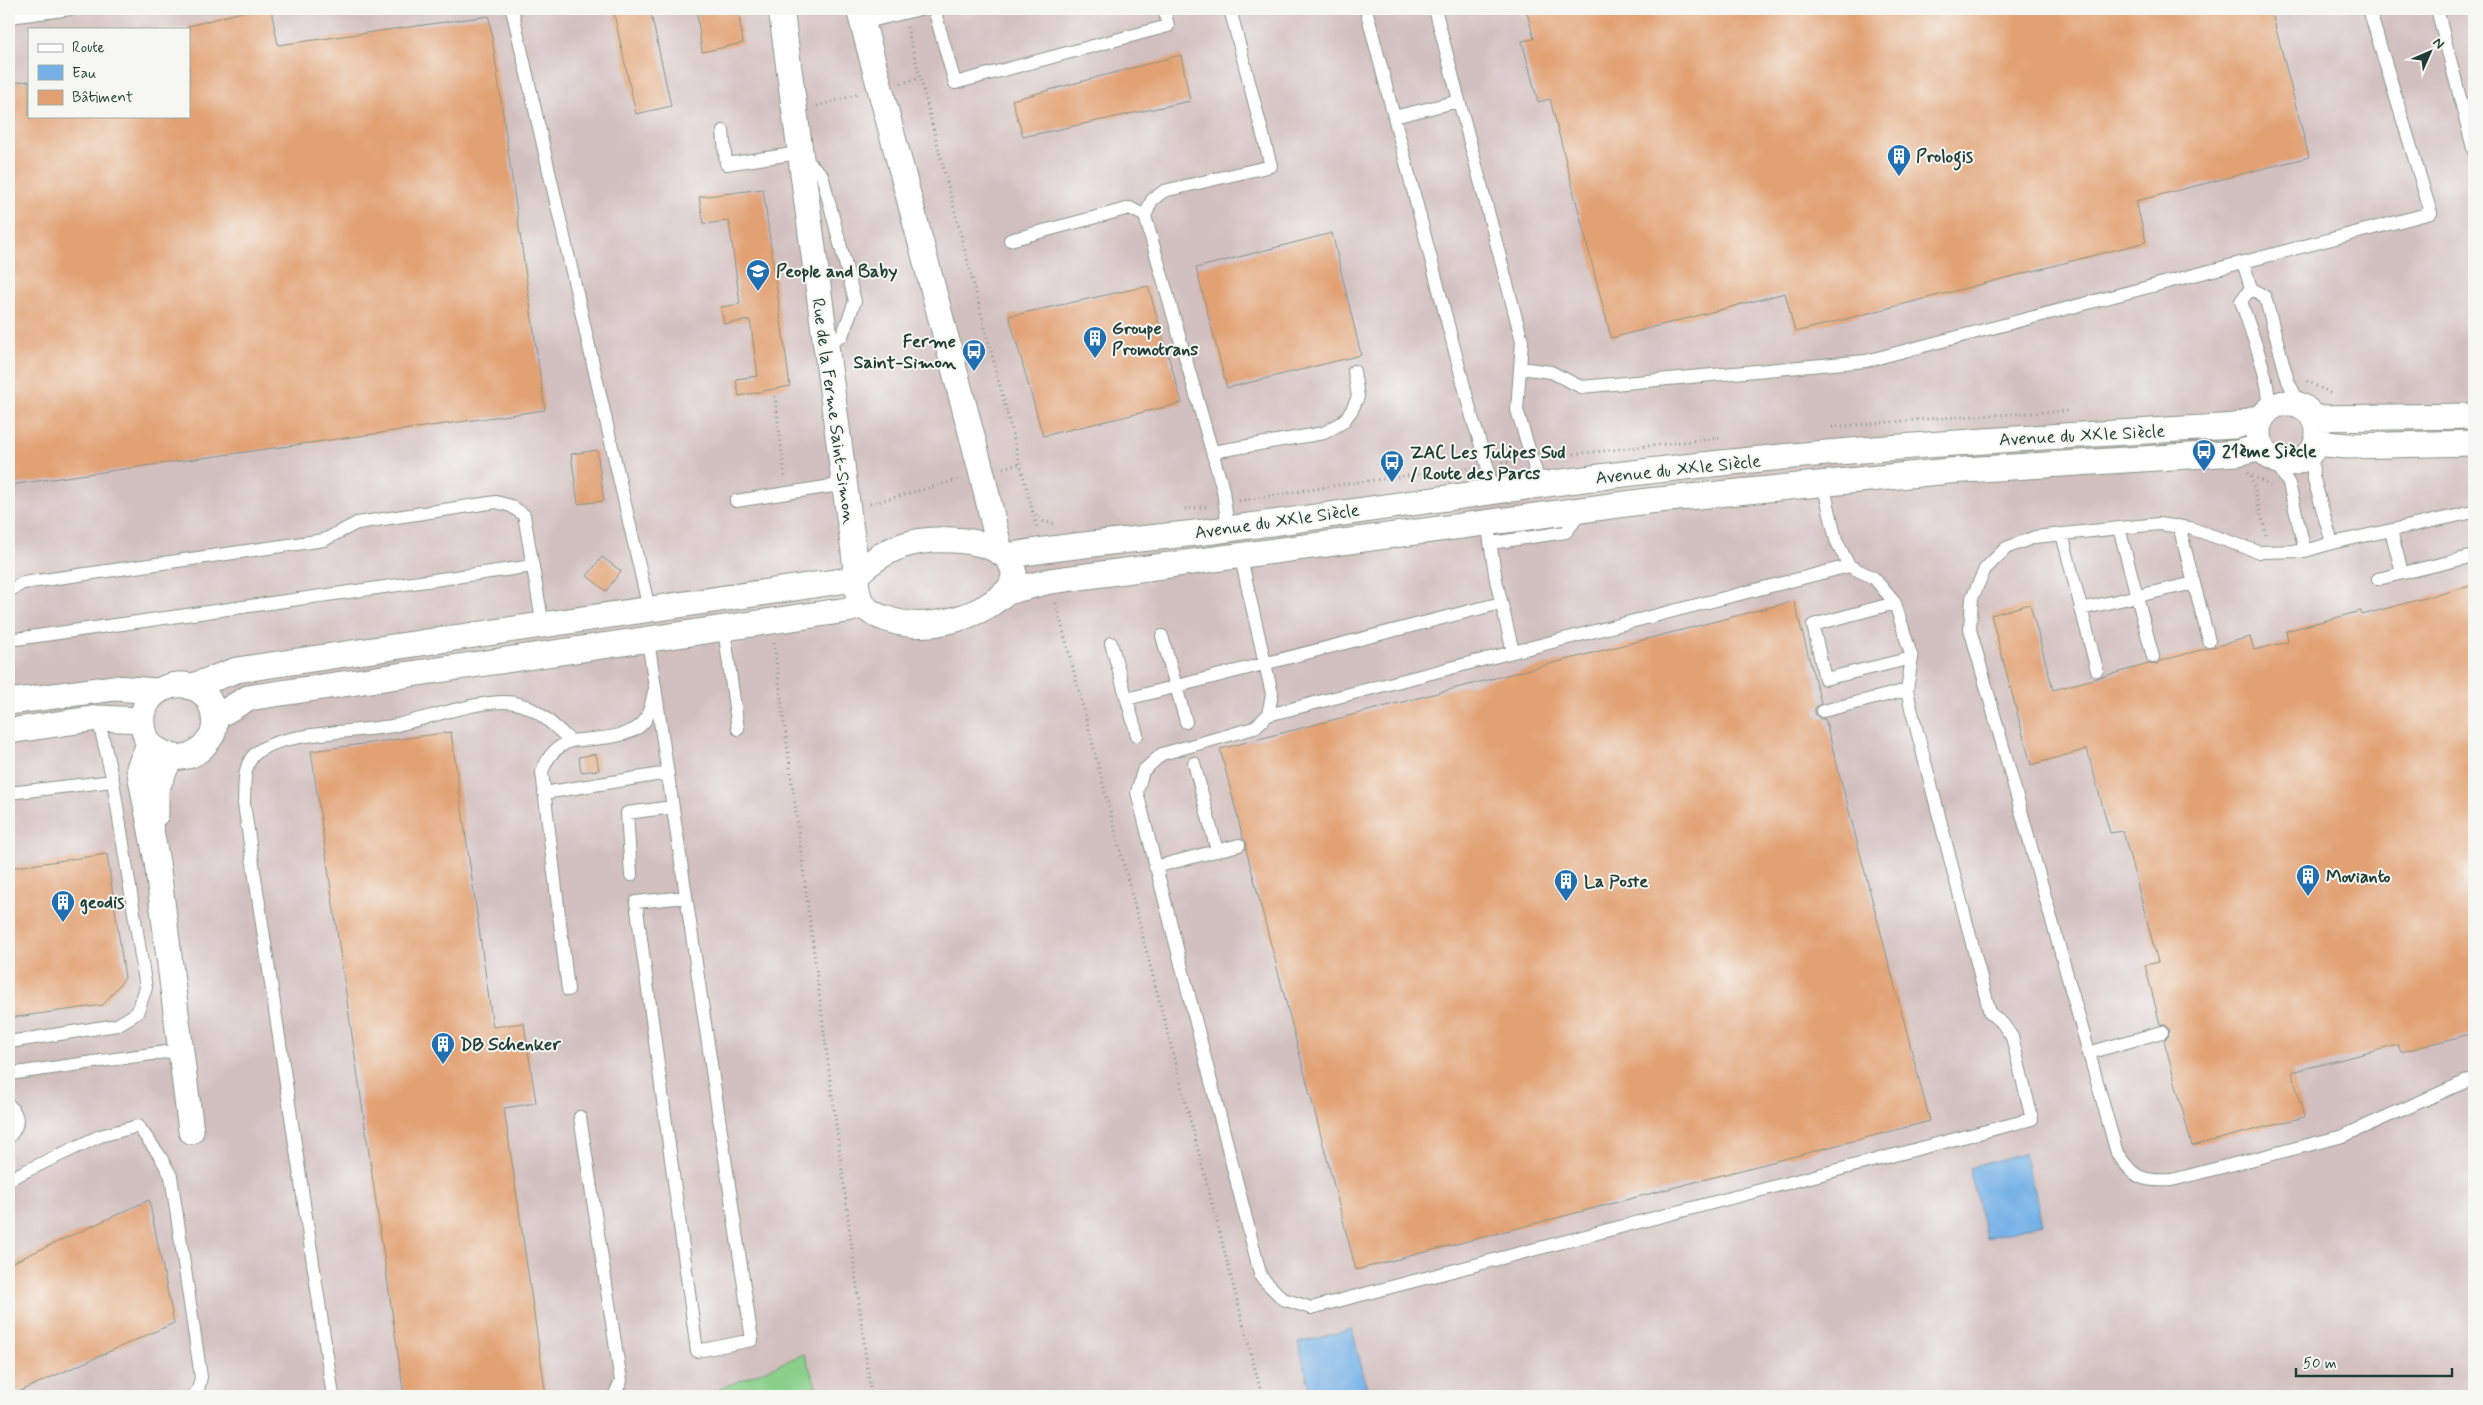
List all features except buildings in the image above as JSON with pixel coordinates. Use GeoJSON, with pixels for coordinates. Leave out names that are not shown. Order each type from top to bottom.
{"type":"FeatureCollection","features":[{"type":"Feature","properties":{"kind":"street","name":"Rue de la Ferme Saint-Simon"},"geometry":{"type":"LineString","coordinates":[[780,9],[856,577],[860,600],[864,605]]}},
{"type":"Feature","properties":{"kind":"street"},"geometry":{"type":"LineString","coordinates":[[860,16],[1003,554]]}},
{"type":"Feature","properties":{"kind":"street"},"geometry":{"type":"LineString","coordinates":[[2307,412],[2318,435],[2314,447],[2298,461],[2290,462],[2268,453],[2258,431],[2266,413],[2284,403],[2307,412],[2474,416]]}},
{"type":"Feature","properties":{"kind":"street","name":"Avenue du XXIe Siècle"},"geometry":{"type":"LineString","coordinates":[[1003,554],[1228,529],[1492,491],[1644,472],[1944,442],[2236,426],[2266,413]]}},
{"type":"Feature","properties":{"kind":"street"},"geometry":{"type":"LineString","coordinates":[[2314,447],[2474,443]]}},
{"type":"Feature","properties":{"kind":"street","name":"Avenue du XXIe Siècle"},"geometry":{"type":"LineString","coordinates":[[864,605],[875,615],[897,623],[927,624],[960,618],[985,607],[1007,592],[1050,581],[1240,554],[1489,533],[1584,509],[1949,471],[2237,453],[2268,453]]}},
{"type":"Feature","properties":{"kind":"street"},"geometry":{"type":"LineString","coordinates":[[190,687],[207,698],[213,709],[212,735],[204,748],[191,756],[171,756],[161,753],[149,744],[143,730],[142,720],[147,702],[157,691],[171,685],[190,687],[237,670],[543,626],[856,577],[875,557],[903,545],[928,539],[966,541],[1003,554],[1013,564],[1014,579],[1007,592]]}},
{"type":"Feature","properties":{"kind":"street"},"geometry":{"type":"LineString","coordinates":[[214,718],[248,698],[771,622],[847,610],[864,605]]}},
{"type":"Feature","properties":{"kind":"street"},"geometry":{"type":"LineString","coordinates":[[9,702],[114,688],[157,691]]}},
{"type":"Feature","properties":{"kind":"street"},"geometry":{"type":"LineString","coordinates":[[9,731],[98,718],[142,720]]}},
{"type":"Feature","properties":{"kind":"street"},"geometry":{"type":"LineString","coordinates":[[149,744],[140,768],[157,862],[191,1131]]}},
{"type":"Feature","properties":{"kind":"street"},"geometry":{"type":"LineString","coordinates":[[157,862],[156,790],[171,756]]}},
{"type":"Feature","properties":{"kind":"lane"},"geometry":{"type":"LineString","coordinates":[[9,17],[71,9]]}},
{"type":"Feature","properties":{"kind":"lane"},"geometry":{"type":"LineString","coordinates":[[512,9],[649,609]]}},
{"type":"Feature","properties":{"kind":"lane"},"geometry":{"type":"LineString","coordinates":[[860,16],[903,13],[920,9]]}},
{"type":"Feature","properties":{"kind":"lane"},"geometry":{"type":"LineString","coordinates":[[934,9],[955,83],[1168,26],[1164,9]]}},
{"type":"Feature","properties":{"kind":"lane"},"geometry":{"type":"LineString","coordinates":[[1228,529],[1223,490],[1145,216],[1152,200],[1164,191],[1271,166],[1230,9]]}},
{"type":"Feature","properties":{"kind":"lane"},"geometry":{"type":"LineString","coordinates":[[1366,9],[1472,417],[1488,465],[1492,491]]}},
{"type":"Feature","properties":{"kind":"lane"},"geometry":{"type":"LineString","coordinates":[[1435,9],[1522,341],[1517,410],[1540,485]]}},
{"type":"Feature","properties":{"kind":"lane"},"geometry":{"type":"LineString","coordinates":[[1520,368],[1551,372],[1581,386],[1866,361],[2431,213],[2369,9]]}},
{"type":"Feature","properties":{"kind":"lane"},"geometry":{"type":"LineString","coordinates":[[2437,9],[2474,152]]}},
{"type":"Feature","properties":{"kind":"lane"},"geometry":{"type":"LineString","coordinates":[[1394,117],[1459,101]]}},
{"type":"Feature","properties":{"kind":"lane"},"geometry":{"type":"LineString","coordinates":[[723,131],[726,164],[799,153],[822,175],[854,301],[842,336],[824,345]]}},
{"type":"Feature","properties":{"kind":"lane"},"geometry":{"type":"LineString","coordinates":[[1010,240],[1130,208],[1145,216]]}},
{"type":"Feature","properties":{"kind":"lane"},"geometry":{"type":"LineString","coordinates":[[2243,262],[2251,288],[2265,297],[2288,381],[2307,412]]}},
{"type":"Feature","properties":{"kind":"lane"},"geometry":{"type":"LineString","coordinates":[[2251,288],[2241,301],[2270,399],[2266,413]]}},
{"type":"Feature","properties":{"kind":"lane"},"geometry":{"type":"LineString","coordinates":[[1212,452],[1324,433],[1343,422],[1352,410],[1358,397],[1354,371]]}},
{"type":"Feature","properties":{"kind":"lane"},"geometry":{"type":"LineString","coordinates":[[2314,447],[2313,476],[2332,543]]}},
{"type":"Feature","properties":{"kind":"lane"},"geometry":{"type":"LineString","coordinates":[[2268,453],[2289,484],[2305,551]]}},
{"type":"Feature","properties":{"kind":"lane"},"geometry":{"type":"LineString","coordinates":[[1823,483],[1836,540],[1849,566],[1874,578],[1895,603],[1912,658],[1907,690],[1990,1014],[2003,1024],[2012,1037],[2032,1119],[1311,1308],[1283,1299],[1261,1277],[1137,792],[1143,771],[1162,754],[1254,728],[1268,715],[1849,566]]}},
{"type":"Feature","properties":{"kind":"lane"},"geometry":{"type":"LineString","coordinates":[[736,501],[845,484]]}},
{"type":"Feature","properties":{"kind":"lane"},"geometry":{"type":"LineString","coordinates":[[9,591],[23,583],[324,540],[357,523],[496,502],[511,506],[524,515],[543,626]]}},
{"type":"Feature","properties":{"kind":"lane"},"geometry":{"type":"LineString","coordinates":[[2474,512],[2332,543],[2305,551],[2259,552],[2190,528],[2158,524],[2035,537],[2006,548],[1985,569],[1972,598],[1970,630],[2117,1153],[2130,1172],[2149,1181],[2172,1180],[2343,1136],[2474,1078]]}},
{"type":"Feature","properties":{"kind":"lane"},"geometry":{"type":"LineString","coordinates":[[2179,526],[2209,642]]}},
{"type":"Feature","properties":{"kind":"lane"},"geometry":{"type":"LineString","coordinates":[[2119,528],[2153,657]]}},
{"type":"Feature","properties":{"kind":"lane"},"geometry":{"type":"LineString","coordinates":[[2391,530],[2402,572]]}},
{"type":"Feature","properties":{"kind":"lane"},"geometry":{"type":"LineString","coordinates":[[1489,533],[1501,602],[1513,652]]}},
{"type":"Feature","properties":{"kind":"lane"},"geometry":{"type":"LineString","coordinates":[[2062,534],[2097,670]]}},
{"type":"Feature","properties":{"kind":"lane"},"geometry":{"type":"LineString","coordinates":[[1240,554],[1272,694],[1268,715]]}},
{"type":"Feature","properties":{"kind":"lane"},"geometry":{"type":"LineString","coordinates":[[2378,579],[2474,556]]}},
{"type":"Feature","properties":{"kind":"lane"},"geometry":{"type":"LineString","coordinates":[[9,640],[533,566]]}},
{"type":"Feature","properties":{"kind":"lane"},"geometry":{"type":"LineString","coordinates":[[2081,610],[2194,583]]}},
{"type":"Feature","properties":{"kind":"lane"},"geometry":{"type":"LineString","coordinates":[[1127,699],[1501,602]]}},
{"type":"Feature","properties":{"kind":"lane"},"geometry":{"type":"LineString","coordinates":[[1895,603],[1813,625],[1825,679],[1912,658]]}},
{"type":"Feature","properties":{"kind":"lane"},"geometry":{"type":"LineString","coordinates":[[724,629],[738,729]]}},
{"type":"Feature","properties":{"kind":"lane"},"geometry":{"type":"LineString","coordinates":[[1162,636],[1186,722]]}},
{"type":"Feature","properties":{"kind":"lane"},"geometry":{"type":"LineString","coordinates":[[648,640],[752,1340],[697,1351],[636,902],[686,897]]}},
{"type":"Feature","properties":{"kind":"lane"},"geometry":{"type":"LineString","coordinates":[[1111,643],[1136,735]]}},
{"type":"Feature","properties":{"kind":"lane"},"geometry":{"type":"LineString","coordinates":[[568,990],[542,772],[546,761],[557,746],[571,741],[626,733],[636,728],[646,719],[655,690]]}},
{"type":"Feature","properties":{"kind":"lane"},"geometry":{"type":"LineString","coordinates":[[1823,711],[1907,690]]}},
{"type":"Feature","properties":{"kind":"lane"},"geometry":{"type":"LineString","coordinates":[[333,1396],[246,814],[245,770],[255,754],[279,741],[392,726],[490,703],[515,703],[538,712],[571,741]]}},
{"type":"Feature","properties":{"kind":"lane"},"geometry":{"type":"LineString","coordinates":[[9,1042],[118,1025],[137,1013],[146,988],[113,781],[98,718]]}},
{"type":"Feature","properties":{"kind":"lane"},"geometry":{"type":"LineString","coordinates":[[1194,763],[1217,850]]}},
{"type":"Feature","properties":{"kind":"lane"},"geometry":{"type":"LineString","coordinates":[[544,793],[668,773]]}},
{"type":"Feature","properties":{"kind":"lane"},"geometry":{"type":"LineString","coordinates":[[9,793],[113,781]]}},
{"type":"Feature","properties":{"kind":"lane"},"geometry":{"type":"LineString","coordinates":[[631,875],[627,813],[673,807]]}},
{"type":"Feature","properties":{"kind":"lane"},"geometry":{"type":"LineString","coordinates":[[1155,867],[1238,845]]}},
{"type":"Feature","properties":{"kind":"lane"},"geometry":{"type":"LineString","coordinates":[[2088,1053],[2162,1032]]}},
{"type":"Feature","properties":{"kind":"lane"},"geometry":{"type":"LineString","coordinates":[[9,1074],[180,1050]]}},
{"type":"Feature","properties":{"kind":"lane"},"geometry":{"type":"LineString","coordinates":[[9,1105],[18,1119],[17,1129],[9,1137]]}},
{"type":"Feature","properties":{"kind":"lane"},"geometry":{"type":"LineString","coordinates":[[580,1117],[621,1381],[614,1396]]}},
{"type":"Feature","properties":{"kind":"lane"},"geometry":{"type":"LineString","coordinates":[[9,1179],[100,1136],[138,1126],[160,1156],[171,1176],[201,1377],[198,1390],[193,1396]]}},
{"type":"Feature","properties":{"kind":"path"},"geometry":{"type":"LineString","coordinates":[[903,13],[1019,464],[1043,549]]}},
{"type":"Feature","properties":{"kind":"path"},"geometry":{"type":"LineString","coordinates":[[775,396],[787,493]]}},
{"type":"Feature","properties":{"kind":"path"},"geometry":{"type":"LineString","coordinates":[[848,510],[1019,464]]}},
{"type":"Feature","properties":{"kind":"path"},"geometry":{"type":"LineString","coordinates":[[2251,475],[2270,551]]}},
{"type":"Feature","properties":{"kind":"path"},"geometry":{"type":"LineString","coordinates":[[1050,581],[1262,1396]]}},
{"type":"Feature","properties":{"kind":"path"},"geometry":{"type":"LineString","coordinates":[[771,622],[871,1396]]}},
{"type":"Feature","properties":{"kind":"shaded area"},"geometry":{"type":"Polygon","coordinates":[[[9,9],[2474,9],[2474,1396],[9,1396],[9,9]]]}},
{"type":"Feature","properties":{"kind":"green space"},"geometry":{"type":"Polygon","coordinates":[[[804,1354],[820,1396],[703,1396],[804,1354]]]}},
{"type":"Feature","properties":{"kind":"water"},"geometry":{"type":"Polygon","coordinates":[[[2024,1153],[2043,1223],[1987,1238],[1969,1168],[2024,1153]]]}},
{"type":"Feature","properties":{"kind":"water"},"geometry":{"type":"Polygon","coordinates":[[[1352,1329],[1369,1396],[1312,1396],[1298,1343],[1352,1329]]]}},
{"type":"Feature","properties":{"kind":"place","name":"Prologis"},"geometry":{"type":"Point","coordinates":[1899,177]}},
{"type":"Feature","properties":{"kind":"place","name":"People and Baby"},"geometry":{"type":"Point","coordinates":[758,292]}},
{"type":"Feature","properties":{"kind":"place","name":"Groupe Promotrans"},"geometry":{"type":"Point","coordinates":[1095,359]}},
{"type":"Feature","properties":{"kind":"place","name":"Ferme Saint-Simon"},"geometry":{"type":"Point","coordinates":[974,372]}},
{"type":"Feature","properties":{"kind":"place","name":"21ème Siècle"},"geometry":{"type":"Point","coordinates":[2204,472]}},
{"type":"Feature","properties":{"kind":"place","name":"ZAC Les Tulipes Sud / Route des Parcs"},"geometry":{"type":"Point","coordinates":[1392,483]}},
{"type":"Feature","properties":{"kind":"place","name":"Movianto"},"geometry":{"type":"Point","coordinates":[2308,897]}},
{"type":"Feature","properties":{"kind":"place","name":"La Poste"},"geometry":{"type":"Point","coordinates":[1566,902]}},
{"type":"Feature","properties":{"kind":"place","name":"geodis"},"geometry":{"type":"Point","coordinates":[63,923]}},
{"type":"Feature","properties":{"kind":"place","name":"DB Schenker"},"geometry":{"type":"Point","coordinates":[443,1065]}}]}
